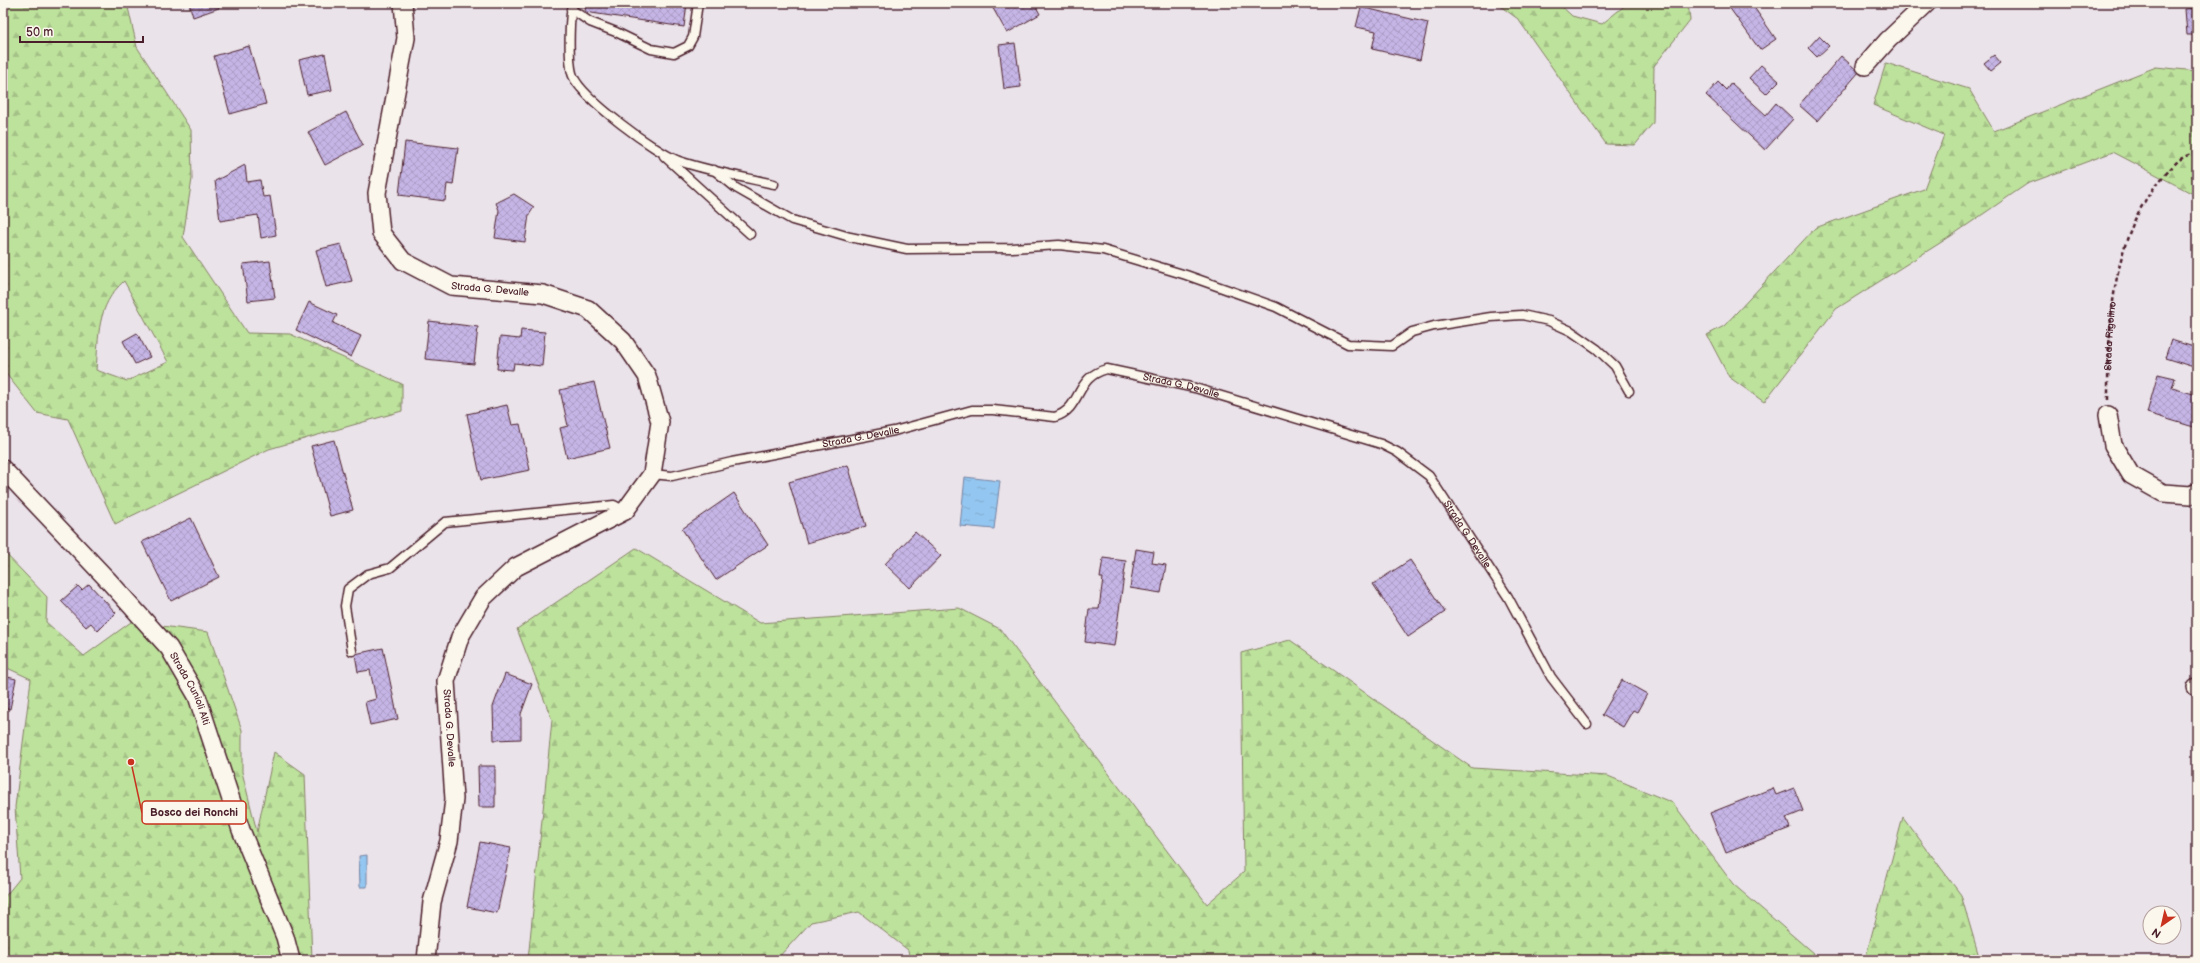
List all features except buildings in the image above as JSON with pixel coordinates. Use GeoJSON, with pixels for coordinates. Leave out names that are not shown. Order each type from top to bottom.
{"type":"FeatureCollection","features":[{"type":"Feature","properties":{"kind":"street","name":"Strada G. Devalle"},"geometry":{"type":"LineString","coordinates":[[403,3],[406,38],[377,193],[381,233],[403,261],[451,286],[543,294],[588,309],[623,342],[647,376],[660,422],[652,474],[626,511],[516,567],[483,598],[460,637],[446,681],[454,799],[449,841],[432,902],[426,960]]}},
{"type":"Feature","properties":{"kind":"street"},"geometry":{"type":"LineString","coordinates":[[1865,66],[1888,40],[1927,3]]}},
{"type":"Feature","properties":{"kind":"street"},"geometry":{"type":"LineString","coordinates":[[2108,415],[2113,445],[2131,475],[2163,493],[2191,495],[2197,492]]}},
{"type":"Feature","properties":{"kind":"street","name":"Strada Cunioli Alti"},"geometry":{"type":"LineString","coordinates":[[3,469],[108,579],[170,648],[197,696],[241,830],[285,937],[292,960]]}},
{"type":"Feature","properties":{"kind":"lane"},"geometry":{"type":"LineString","coordinates":[[572,6],[590,22],[616,32],[651,49],[674,53],[688,46],[693,38],[698,3]]}},
{"type":"Feature","properties":{"kind":"lane"},"geometry":{"type":"LineString","coordinates":[[572,6],[570,37],[572,75],[578,85],[611,116],[659,152],[750,234]]}},
{"type":"Feature","properties":{"kind":"lane"},"geometry":{"type":"LineString","coordinates":[[659,152],[678,161],[774,184]]}},
{"type":"Feature","properties":{"kind":"lane"},"geometry":{"type":"LineString","coordinates":[[714,170],[736,188],[792,220],[850,237],[907,249],[1012,248],[1059,245],[1103,250],[1186,275],[1276,307],[1348,344],[1392,346],[1412,332],[1434,326],[1491,317],[1522,315],[1542,320],[1571,331],[1598,349],[1615,366],[1629,391]]}},
{"type":"Feature","properties":{"kind":"lane","name":"Strada G. Devalle"},"geometry":{"type":"LineString","coordinates":[[652,474],[672,476],[732,462],[894,430],[972,410],[993,410],[1055,417],[1064,414],[1071,408],[1088,378],[1096,372],[1107,369],[1195,388],[1381,444],[1397,452],[1429,476],[1508,597],[1551,677],[1587,724]]}},
{"type":"Feature","properties":{"kind":"lane"},"geometry":{"type":"LineString","coordinates":[[352,651],[345,606],[348,589],[368,574],[390,568],[445,522],[614,505],[626,511]]}},
{"type":"Feature","properties":{"kind":"path","name":"Strada Rigolino"},"geometry":{"type":"LineString","coordinates":[[2108,415],[2108,343],[2118,277],[2130,230],[2143,202],[2160,180],[2183,156],[2197,152]]}},
{"type":"Feature","properties":{"kind":"green space"},"geometry":{"type":"Polygon","coordinates":[[[3,3],[127,3],[137,47],[191,130],[192,179],[183,237],[247,333],[290,334],[402,384],[402,411],[269,449],[115,524],[68,419],[37,413],[3,370],[3,3]],[[124,281],[108,301],[104,311],[99,333],[96,370],[127,381],[168,362],[124,281]]]}},
{"type":"Feature","properties":{"kind":"green space"},"geometry":{"type":"Polygon","coordinates":[[[1496,3],[1558,3],[1572,16],[1602,24],[1628,3],[1688,3],[1690,20],[1654,66],[1653,123],[1635,145],[1606,144],[1518,19],[1496,3]]]}},
{"type":"Feature","properties":{"kind":"green space"},"geometry":{"type":"Polygon","coordinates":[[[1886,63],[1969,89],[1994,131],[2156,67],[2197,71],[2197,196],[2113,152],[2027,184],[1951,236],[1836,309],[1764,402],[1729,377],[1707,335],[1724,326],[1815,228],[1924,189],[1944,135],[1873,105],[1886,63]]]}},
{"type":"Feature","properties":{"kind":"green space"},"geometry":{"type":"Polygon","coordinates":[[[636,548],[760,623],[959,608],[1000,629],[1207,904],[1244,872],[1241,653],[1290,640],[1472,768],[1608,776],[1673,803],[1733,884],[1821,960],[910,960],[908,950],[859,912],[811,922],[776,960],[528,960],[552,720],[517,629],[636,548]]]}},
{"type":"Feature","properties":{"kind":"green space"},"geometry":{"type":"Polygon","coordinates":[[[3,551],[47,597],[46,622],[84,656],[131,622],[208,632],[242,730],[242,772],[257,832],[274,752],[305,774],[312,960],[3,960],[3,899],[20,878],[15,807],[31,679],[3,666],[3,551]]]}},
{"type":"Feature","properties":{"kind":"green space"},"geometry":{"type":"Polygon","coordinates":[[[1903,817],[1961,895],[1980,960],[1865,960],[1903,817]]]}},
{"type":"Feature","properties":{"kind":"water"},"geometry":{"type":"Polygon","coordinates":[[[965,477],[1000,481],[994,529],[960,526],[965,477]]]}},
{"type":"Feature","properties":{"kind":"water"},"geometry":{"type":"Polygon","coordinates":[[[367,855],[367,887],[360,887],[359,856],[367,855]]]}},
{"type":"Feature","properties":{"kind":"place","name":"Bosco dei Ronchi"},"geometry":{"type":"Point","coordinates":[131,762]}}]}
